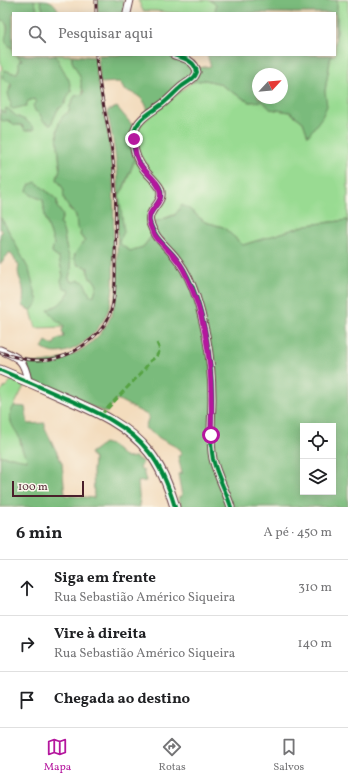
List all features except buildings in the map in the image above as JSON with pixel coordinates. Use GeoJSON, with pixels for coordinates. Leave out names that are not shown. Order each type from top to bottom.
{"type":"FeatureCollection","features":[{"type":"Feature","properties":{"kind":"main road"},"geometry":{"type":"LineString","coordinates":[[0,370],[101,414],[120,426],[140,442],[156,462],[170,490],[175,507]]}},
{"type":"Feature","properties":{"kind":"street"},"geometry":{"type":"LineString","coordinates":[[124,0],[127,12]]}},
{"type":"Feature","properties":{"kind":"street"},"geometry":{"type":"LineString","coordinates":[[127,12],[130,0]]}},
{"type":"Feature","properties":{"kind":"street"},"geometry":{"type":"LineString","coordinates":[[177,56],[186,59],[194,65],[197,72],[195,76],[138,123],[134,139],[136,156],[141,167],[156,182],[160,191],[161,198],[149,216],[152,230],[155,236],[180,263],[193,288],[204,328],[211,367],[211,435],[213,458],[231,507]]}},
{"type":"Feature","properties":{"kind":"street"},"geometry":{"type":"LineString","coordinates":[[0,350],[18,358],[26,369],[28,381]]}},
{"type":"Feature","properties":{"kind":"green space"},"geometry":{"type":"Polygon","coordinates":[[[0,0],[34,0],[38,12],[12,12],[12,48],[8,45],[5,39],[8,29],[6,23],[3,20],[0,21],[0,0]]]}},
{"type":"Feature","properties":{"kind":"green space"},"geometry":{"type":"Polygon","coordinates":[[[34,0],[40,0],[44,12],[38,12],[34,0]]]}},
{"type":"Feature","properties":{"kind":"green space"},"geometry":{"type":"Polygon","coordinates":[[[40,0],[53,3],[59,12],[44,12],[40,0]]]}},
{"type":"Feature","properties":{"kind":"green space"},"geometry":{"type":"Polygon","coordinates":[[[97,0],[123,0],[125,12],[98,12],[97,0]]]}},
{"type":"Feature","properties":{"kind":"green space"},"geometry":{"type":"Polygon","coordinates":[[[138,0],[210,0],[216,5],[215,12],[143,11],[138,0]]]}},
{"type":"Feature","properties":{"kind":"green space"},"geometry":{"type":"Polygon","coordinates":[[[210,0],[337,0],[337,33],[336,35],[336,12],[215,12],[216,5],[210,0]]]}},
{"type":"Feature","properties":{"kind":"green space"},"geometry":{"type":"Polygon","coordinates":[[[337,0],[348,0],[348,220],[307,225],[243,245],[223,227],[205,222],[189,209],[152,223],[151,216],[162,198],[146,172],[138,153],[137,133],[140,124],[192,82],[205,80],[218,83],[249,102],[252,102],[252,104],[266,104],[270,109],[290,112],[303,122],[308,135],[325,91],[331,56],[336,56],[337,0]]]}},
{"type":"Feature","properties":{"kind":"green space"},"geometry":{"type":"Polygon","coordinates":[[[3,19],[5,22],[7,28],[6,43],[12,48],[12,56],[18,56],[22,60],[17,73],[8,71],[4,80],[11,83],[9,89],[28,101],[34,99],[37,102],[43,121],[51,124],[58,109],[64,105],[71,90],[55,56],[72,56],[72,61],[81,79],[83,95],[75,96],[69,112],[60,120],[57,131],[60,169],[57,179],[64,190],[65,201],[69,209],[76,215],[81,231],[80,235],[85,242],[81,244],[79,250],[74,255],[88,268],[90,278],[93,279],[97,285],[94,295],[90,296],[85,286],[70,281],[69,277],[71,265],[64,233],[60,224],[63,215],[57,207],[57,200],[36,182],[31,195],[43,200],[45,217],[54,244],[52,251],[54,255],[59,258],[63,276],[70,291],[60,303],[52,307],[64,327],[36,328],[31,311],[38,302],[29,271],[0,217],[0,119],[22,125],[23,128],[27,121],[16,116],[7,108],[7,112],[5,113],[0,110],[0,71],[2,69],[0,58],[0,21],[3,19]]]}},
{"type":"Feature","properties":{"kind":"green space"},"geometry":{"type":"Polygon","coordinates":[[[56,56],[69,80],[71,90],[64,105],[58,109],[51,125],[43,121],[40,114],[35,111],[33,105],[37,102],[34,99],[28,101],[26,106],[13,109],[10,107],[11,104],[8,93],[11,83],[4,80],[2,76],[5,70],[12,73],[17,73],[19,69],[19,61],[22,60],[18,57],[56,56]]]}},
{"type":"Feature","properties":{"kind":"green space"},"geometry":{"type":"Polygon","coordinates":[[[72,56],[95,57],[97,78],[111,155],[114,211],[113,283],[112,297],[108,311],[95,332],[77,347],[68,351],[55,353],[42,348],[46,341],[54,344],[57,339],[64,337],[62,330],[64,327],[62,323],[58,322],[48,310],[57,306],[70,291],[63,287],[61,281],[63,276],[59,258],[54,255],[52,251],[54,244],[45,217],[43,200],[31,195],[27,191],[29,185],[36,182],[57,200],[57,207],[63,215],[60,224],[64,233],[70,262],[70,281],[74,282],[78,280],[84,282],[90,296],[94,295],[97,285],[93,279],[90,279],[88,268],[78,265],[74,258],[78,249],[85,241],[80,235],[81,231],[77,228],[76,215],[65,201],[63,194],[64,190],[57,179],[60,167],[57,136],[58,128],[63,116],[69,112],[75,96],[83,95],[84,92],[81,86],[81,79],[72,61],[72,56]]]}},
{"type":"Feature","properties":{"kind":"green space"},"geometry":{"type":"Polygon","coordinates":[[[98,56],[173,56],[186,60],[196,72],[148,112],[143,100],[133,93],[124,90],[119,82],[100,83],[98,56]]]}},
{"type":"Feature","properties":{"kind":"green space"},"geometry":{"type":"Polygon","coordinates":[[[207,56],[331,56],[325,91],[327,106],[322,117],[308,136],[303,122],[290,112],[270,109],[266,104],[288,104],[288,68],[252,68],[252,102],[249,102],[218,83],[205,80],[192,82],[198,68],[211,66],[207,56]]]}},
{"type":"Feature","properties":{"kind":"green space"},"geometry":{"type":"Polygon","coordinates":[[[117,107],[133,126],[135,159],[123,189],[119,195],[124,232],[119,239],[120,244],[130,251],[143,247],[155,232],[152,223],[175,215],[182,205],[205,222],[223,227],[243,245],[307,225],[348,220],[348,507],[181,507],[179,497],[182,496],[178,474],[182,473],[178,456],[182,455],[180,449],[161,439],[145,428],[149,416],[117,399],[106,413],[31,380],[26,362],[39,363],[53,361],[78,351],[100,334],[108,323],[113,310],[117,286],[118,191],[112,138],[107,111],[117,107]]]}},
{"type":"Feature","properties":{"kind":"green space"},"geometry":{"type":"Polygon","coordinates":[[[7,108],[16,116],[27,121],[34,128],[34,130],[25,131],[22,125],[15,125],[8,120],[3,121],[0,119],[0,110],[5,113],[5,109],[7,108]]]}},
{"type":"Feature","properties":{"kind":"green space"},"geometry":{"type":"Polygon","coordinates":[[[135,159],[155,183],[160,197],[150,211],[152,235],[143,247],[130,251],[120,244],[119,239],[119,195],[124,188],[135,159]]]}},
{"type":"Feature","properties":{"kind":"green space"},"geometry":{"type":"Polygon","coordinates":[[[0,217],[29,270],[38,302],[31,311],[23,306],[23,291],[18,269],[19,266],[10,252],[0,264],[0,235],[2,231],[0,229],[0,217]]]}},
{"type":"Feature","properties":{"kind":"green space"},"geometry":{"type":"Polygon","coordinates":[[[13,379],[25,384],[12,410],[22,449],[27,457],[27,461],[12,457],[0,456],[0,392],[13,379]]]}},
{"type":"Feature","properties":{"kind":"green space"},"geometry":{"type":"Polygon","coordinates":[[[14,406],[25,407],[28,424],[45,423],[45,428],[62,463],[65,495],[94,498],[94,459],[90,453],[104,443],[111,445],[126,458],[135,457],[143,462],[140,468],[143,470],[146,481],[138,482],[140,507],[0,507],[0,456],[27,460],[10,417],[14,406]]]}},
{"type":"Feature","properties":{"kind":"railway"},"geometry":{"type":"LineString","coordinates":[[96,0],[96,12]]}},
{"type":"Feature","properties":{"kind":"railway"},"geometry":{"type":"LineString","coordinates":[[0,352],[28,360],[46,360],[64,356],[73,352],[95,336],[105,324],[112,309],[115,284],[115,183],[110,138],[100,87],[96,56]]}},
{"type":"Feature","properties":{"kind":"marked path"},"geometry":{"type":"LineString","coordinates":[[101,415],[143,371],[150,361],[156,357],[160,350],[157,343]]}},
{"type":"Feature","properties":{"kind":"cycle path"},"geometry":{"type":"LineString","coordinates":[[177,56],[194,65],[197,72],[192,79],[141,120],[134,133],[134,150],[144,170],[160,188],[160,198],[151,214],[150,223],[156,235],[175,257],[189,278],[199,307],[209,351],[212,382],[211,436],[213,459],[231,507]]}},
{"type":"Feature","properties":{"kind":"cycle path"},"geometry":{"type":"LineString","coordinates":[[0,370],[88,408],[121,426],[141,442],[158,465],[168,485],[175,507]]}},
{"type":"Feature","properties":{"kind":"route"},"geometry":{"type":"LineString","coordinates":[[134,139],[138,161],[141,167],[156,182],[161,194],[159,202],[149,216],[152,230],[155,236],[180,263],[193,288],[206,335],[211,367],[211,435]]}}]}
